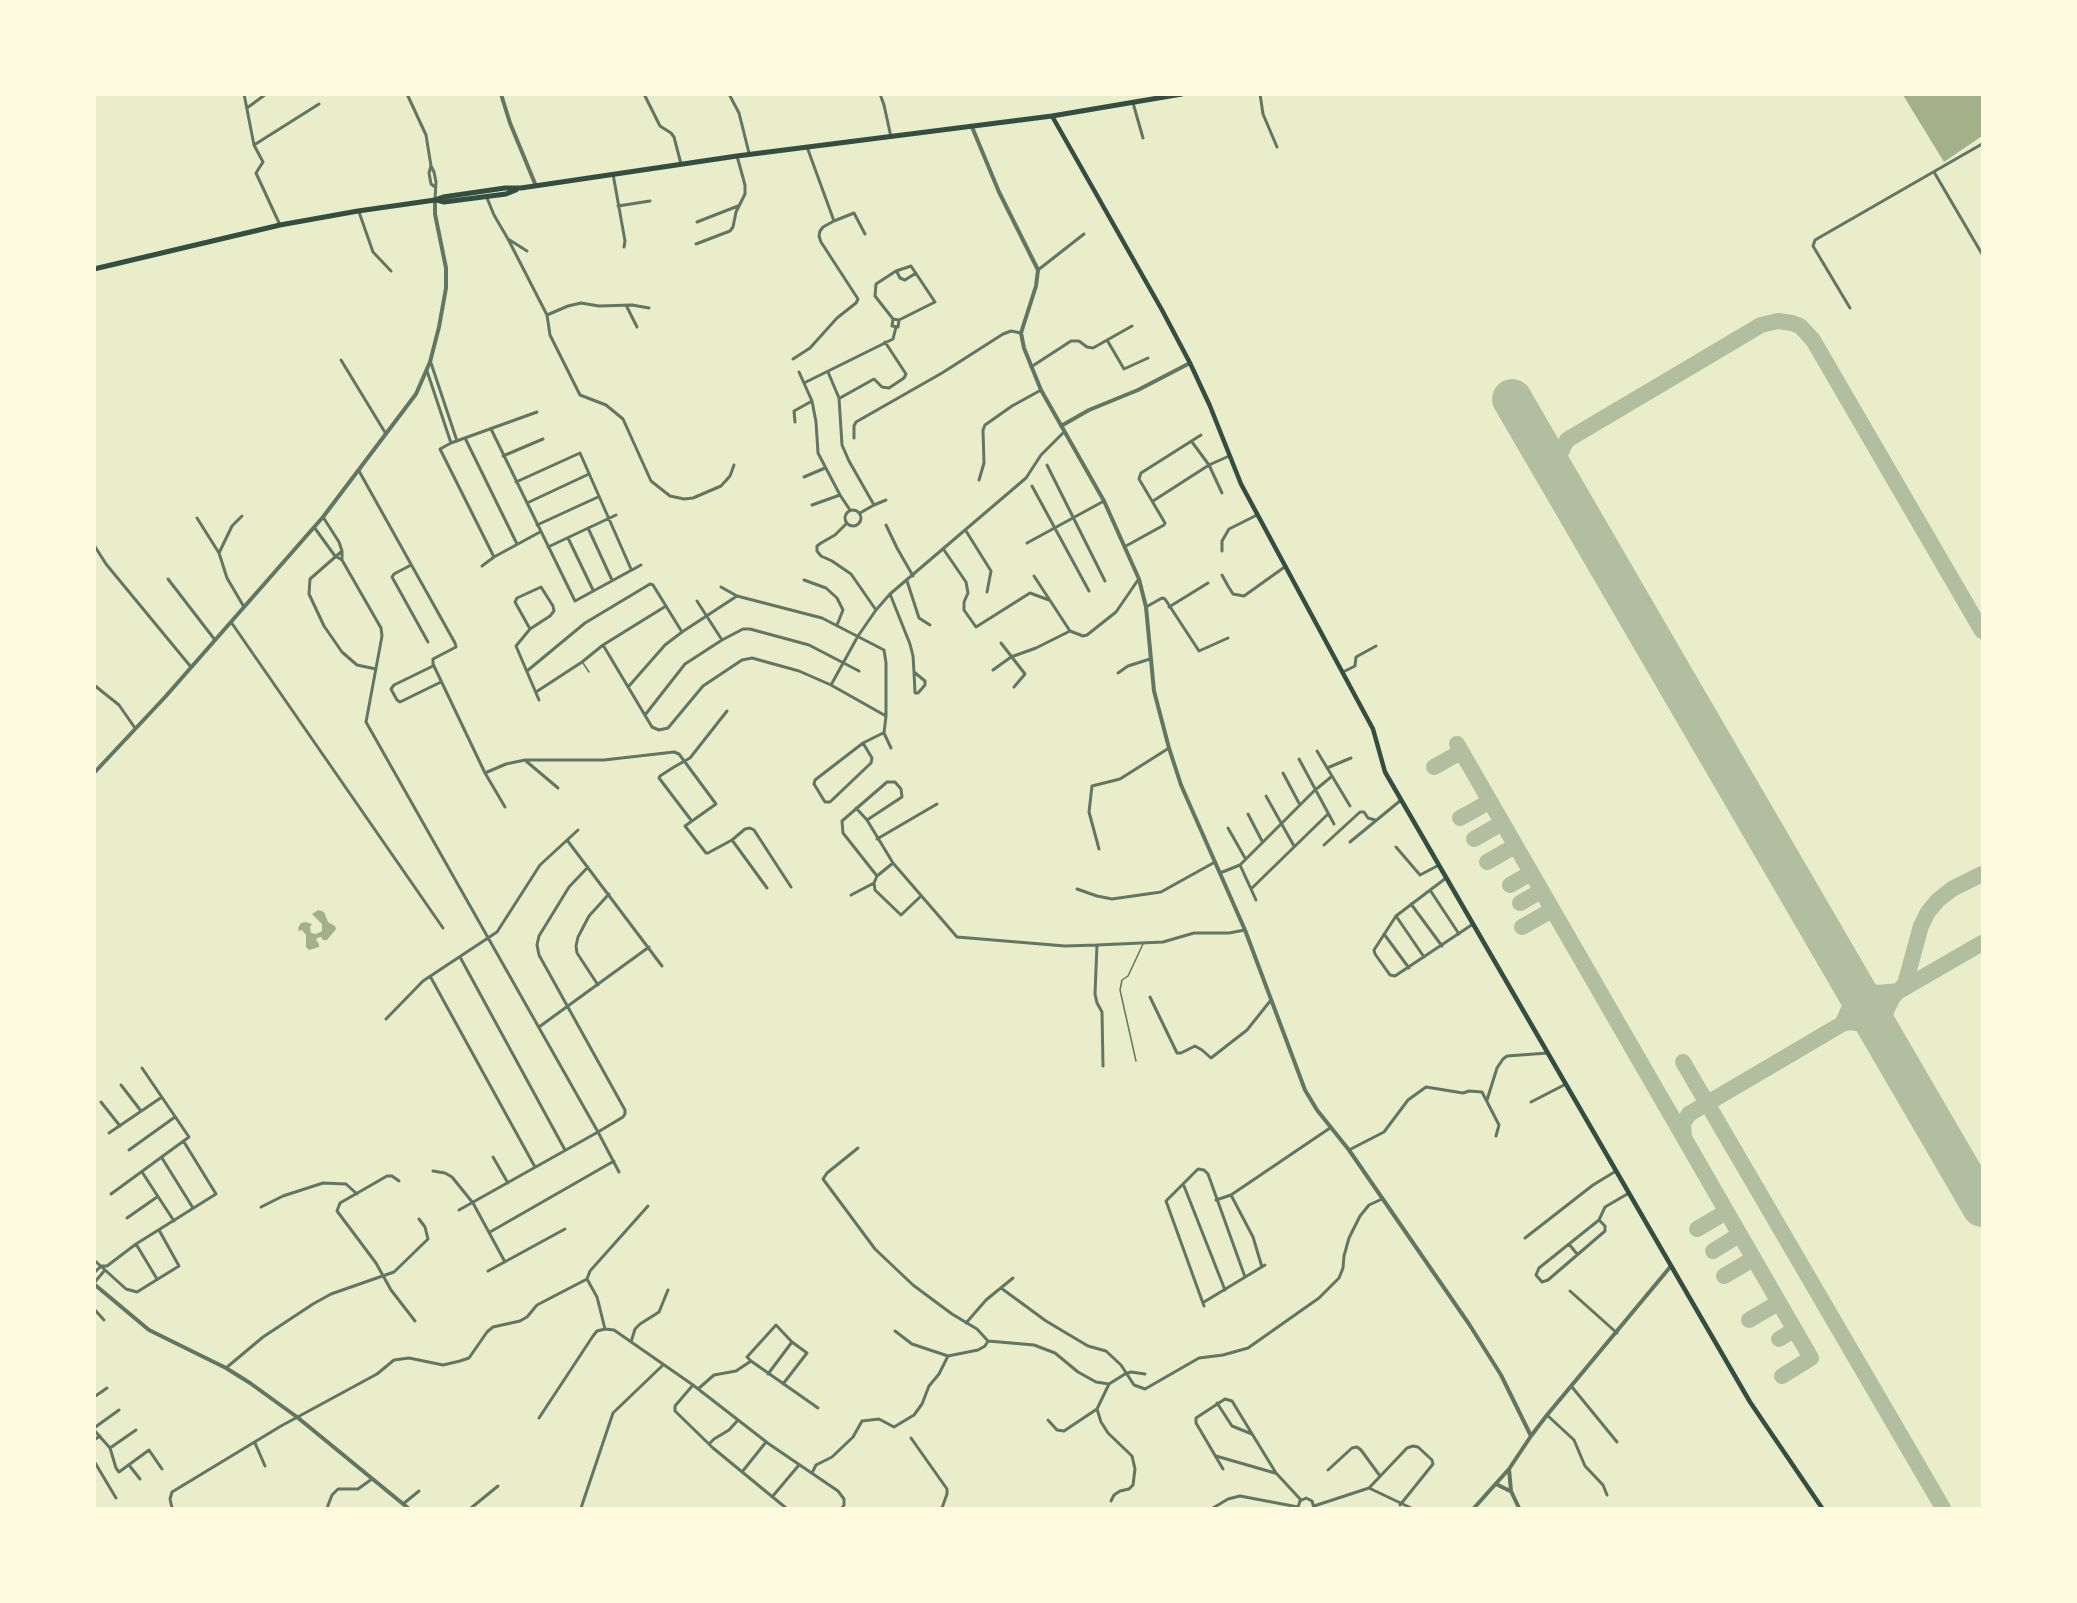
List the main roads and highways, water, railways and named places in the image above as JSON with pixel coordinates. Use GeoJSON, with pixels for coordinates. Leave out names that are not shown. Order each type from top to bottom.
{"type":"FeatureCollection","features":[{"type":"Feature","properties":{"kind":"main road"},"geometry":{"type":"LineString","coordinates":[[94,269],[280,225],[359,210],[737,156],[1052,116],[1135,103],[1149,97],[1182,94]]}},
{"type":"Feature","properties":{"kind":"main road"},"geometry":{"type":"LineString","coordinates":[[1052,116],[1190,363],[1257,515],[1373,729],[1385,772],[1749,1402],[1822,1509]]}},
{"type":"Feature","properties":{"kind":"main road"},"geometry":{"type":"LineString","coordinates":[[435,200],[444,202],[506,194],[521,188]]}}]}
